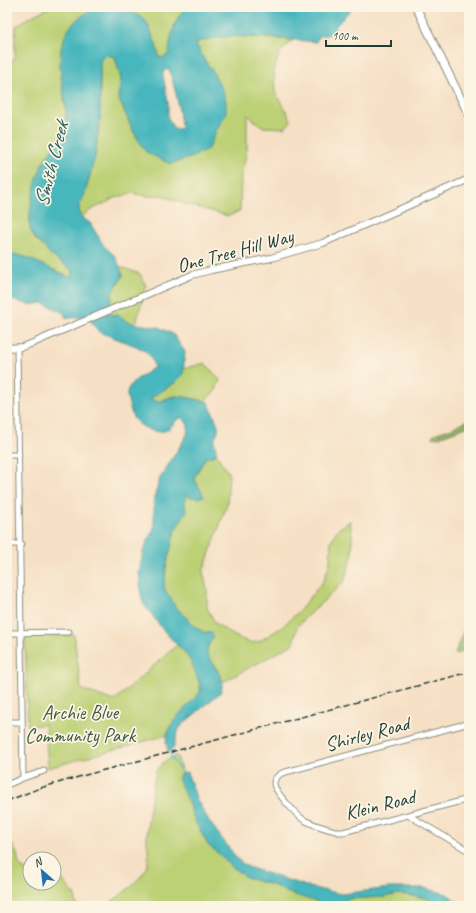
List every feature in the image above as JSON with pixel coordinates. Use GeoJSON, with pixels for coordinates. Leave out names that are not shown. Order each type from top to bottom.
{"type":"FeatureCollection","features":[{"type":"Feature","properties":{"kind":"main road"},"geometry":{"type":"LineString","coordinates":[[416,7],[469,115]]}},
{"type":"Feature","properties":{"kind":"street","name":"One Tree Hill Way"},"geometry":{"type":"LineString","coordinates":[[7,348],[33,343],[205,271],[270,258],[323,243],[469,179]]}},
{"type":"Feature","properties":{"kind":"street"},"geometry":{"type":"LineString","coordinates":[[17,347],[21,544],[23,778]]}},
{"type":"Feature","properties":{"kind":"street"},"geometry":{"type":"LineString","coordinates":[[7,455],[19,455]]}},
{"type":"Feature","properties":{"kind":"street"},"geometry":{"type":"LineString","coordinates":[[7,544],[21,544]]}},
{"type":"Feature","properties":{"kind":"street"},"geometry":{"type":"LineString","coordinates":[[7,633],[70,632]]}},
{"type":"Feature","properties":{"kind":"street"},"geometry":{"type":"LineString","coordinates":[[7,722],[22,722]]}},
{"type":"Feature","properties":{"kind":"street","name":"Shirley Road"},"geometry":{"type":"LineString","coordinates":[[275,779],[282,773],[469,723]]}},
{"type":"Feature","properties":{"kind":"street"},"geometry":{"type":"LineString","coordinates":[[7,785],[44,771]]}},
{"type":"Feature","properties":{"kind":"street","name":"Klein Road"},"geometry":{"type":"LineString","coordinates":[[275,779],[275,789],[304,820],[339,832],[469,799]]}},
{"type":"Feature","properties":{"kind":"street"},"geometry":{"type":"LineString","coordinates":[[408,815],[469,850]]}},
{"type":"Feature","properties":{"kind":"green space"},"geometry":{"type":"Polygon","coordinates":[[[50,7],[104,7],[66,34],[61,49],[61,77],[66,111],[64,126],[59,139],[41,165],[34,238],[51,255],[72,270],[73,275],[69,277],[28,258],[7,252],[7,64],[15,58],[16,26],[50,7]]]}},
{"type":"Feature","properties":{"kind":"green space"},"geometry":{"type":"Polygon","coordinates":[[[104,7],[186,7],[178,17],[173,29],[169,54],[162,58],[159,57],[151,30],[144,19],[134,13],[104,7]]]}},
{"type":"Feature","properties":{"kind":"green space"},"geometry":{"type":"Polygon","coordinates":[[[231,36],[293,40],[280,52],[274,69],[275,93],[291,121],[285,128],[263,127],[247,115],[247,151],[241,176],[240,211],[228,216],[182,203],[161,195],[147,196],[132,193],[115,198],[89,211],[82,217],[80,216],[79,207],[85,193],[95,157],[100,118],[100,60],[107,55],[115,57],[121,79],[118,97],[134,133],[209,148],[220,125],[212,70],[205,61],[196,44],[197,42],[231,36]]]}},
{"type":"Feature","properties":{"kind":"green space"},"geometry":{"type":"Polygon","coordinates":[[[119,266],[140,274],[146,286],[136,324],[126,321],[118,314],[112,315],[107,312],[112,300],[112,293],[123,275],[119,266]]]}},
{"type":"Feature","properties":{"kind":"green space"},"geometry":{"type":"Polygon","coordinates":[[[205,363],[220,380],[216,390],[205,401],[176,396],[160,401],[154,401],[151,399],[176,382],[183,375],[183,369],[205,363]]]}},
{"type":"Feature","properties":{"kind":"green space"},"geometry":{"type":"Polygon","coordinates":[[[469,419],[469,426],[436,438],[432,437],[434,434],[452,428],[469,419]]]}},
{"type":"Feature","properties":{"kind":"green space"},"geometry":{"type":"Polygon","coordinates":[[[216,454],[229,474],[227,505],[203,572],[207,589],[207,608],[215,623],[231,634],[250,643],[260,641],[282,627],[301,609],[324,580],[330,562],[331,541],[337,530],[350,521],[352,535],[352,556],[344,582],[297,627],[293,644],[223,682],[217,669],[207,655],[208,646],[213,637],[195,627],[175,606],[164,588],[166,568],[175,530],[186,512],[186,495],[193,498],[194,478],[206,457],[216,454]]]}},
{"type":"Feature","properties":{"kind":"green space"},"geometry":{"type":"Polygon","coordinates":[[[469,615],[469,650],[455,654],[466,625],[469,615]]]}},
{"type":"Feature","properties":{"kind":"green space","name":"Archie Blue Community Park"},"geometry":{"type":"Polygon","coordinates":[[[74,635],[81,689],[114,701],[178,644],[194,666],[199,679],[200,692],[173,722],[167,735],[48,768],[45,724],[28,727],[25,640],[29,636],[74,635]]]}},
{"type":"Feature","properties":{"kind":"green space"},"geometry":{"type":"Polygon","coordinates":[[[177,756],[182,773],[179,775],[208,845],[232,867],[253,880],[273,885],[287,892],[330,906],[106,906],[137,881],[146,869],[148,863],[147,828],[157,770],[163,763],[177,756]]]}},
{"type":"Feature","properties":{"kind":"green space"},"geometry":{"type":"Polygon","coordinates":[[[7,837],[17,853],[19,865],[22,867],[22,891],[62,891],[62,879],[75,896],[77,906],[7,906],[7,837]]]}},
{"type":"Feature","properties":{"kind":"green space"},"geometry":{"type":"Polygon","coordinates":[[[398,894],[425,898],[444,906],[339,906],[345,899],[384,897],[398,894]]]}},
{"type":"Feature","properties":{"kind":"water","name":"Smith Creek"},"geometry":{"type":"Polygon","coordinates":[[[104,7],[134,13],[144,19],[151,30],[159,57],[162,58],[169,54],[173,29],[178,17],[186,7],[289,7],[301,9],[308,7],[353,7],[335,27],[333,34],[319,36],[316,42],[231,36],[197,42],[196,44],[205,61],[212,70],[223,91],[226,100],[226,114],[215,133],[209,148],[193,157],[170,164],[146,152],[134,133],[118,97],[121,79],[115,57],[107,55],[100,60],[100,118],[95,157],[85,193],[79,207],[80,216],[90,223],[104,246],[116,257],[123,275],[112,293],[112,300],[107,312],[112,315],[118,314],[126,321],[158,327],[173,334],[185,352],[183,375],[176,382],[151,399],[159,402],[173,397],[181,397],[208,402],[218,425],[218,431],[214,441],[217,453],[213,456],[206,457],[194,478],[204,496],[197,498],[186,495],[186,512],[175,530],[166,568],[164,588],[175,606],[195,627],[203,632],[212,633],[213,637],[208,646],[207,652],[222,679],[222,686],[220,693],[184,723],[179,729],[173,749],[168,752],[166,741],[169,728],[201,690],[193,666],[186,654],[163,630],[143,603],[139,572],[143,552],[154,528],[154,498],[160,478],[187,435],[188,425],[183,418],[179,418],[168,429],[159,432],[145,428],[134,419],[127,397],[128,388],[131,384],[154,367],[151,357],[145,351],[99,332],[88,317],[66,318],[64,313],[43,303],[29,305],[7,298],[7,252],[28,258],[69,277],[73,275],[72,270],[51,255],[37,241],[31,231],[29,222],[33,196],[40,169],[60,137],[64,127],[66,108],[61,76],[60,55],[64,39],[69,29],[82,16],[92,10],[104,7]],[[169,69],[163,72],[168,103],[168,118],[174,129],[180,129],[181,125],[177,98],[169,69]]]}},
{"type":"Feature","properties":{"kind":"water"},"geometry":{"type":"Polygon","coordinates":[[[187,772],[197,800],[211,824],[238,860],[248,867],[309,887],[341,894],[389,888],[424,888],[447,894],[463,906],[444,906],[425,898],[398,894],[384,897],[345,899],[339,906],[326,905],[244,876],[208,845],[196,823],[178,778],[182,773],[187,772]]]}},
{"type":"Feature","properties":{"kind":"waterway"},"geometry":{"type":"LineString","coordinates":[[170,748],[171,757],[182,773]]}},
{"type":"Feature","properties":{"kind":"railway"},"geometry":{"type":"LineString","coordinates":[[7,801],[40,788],[82,776],[469,672]]}}]}
